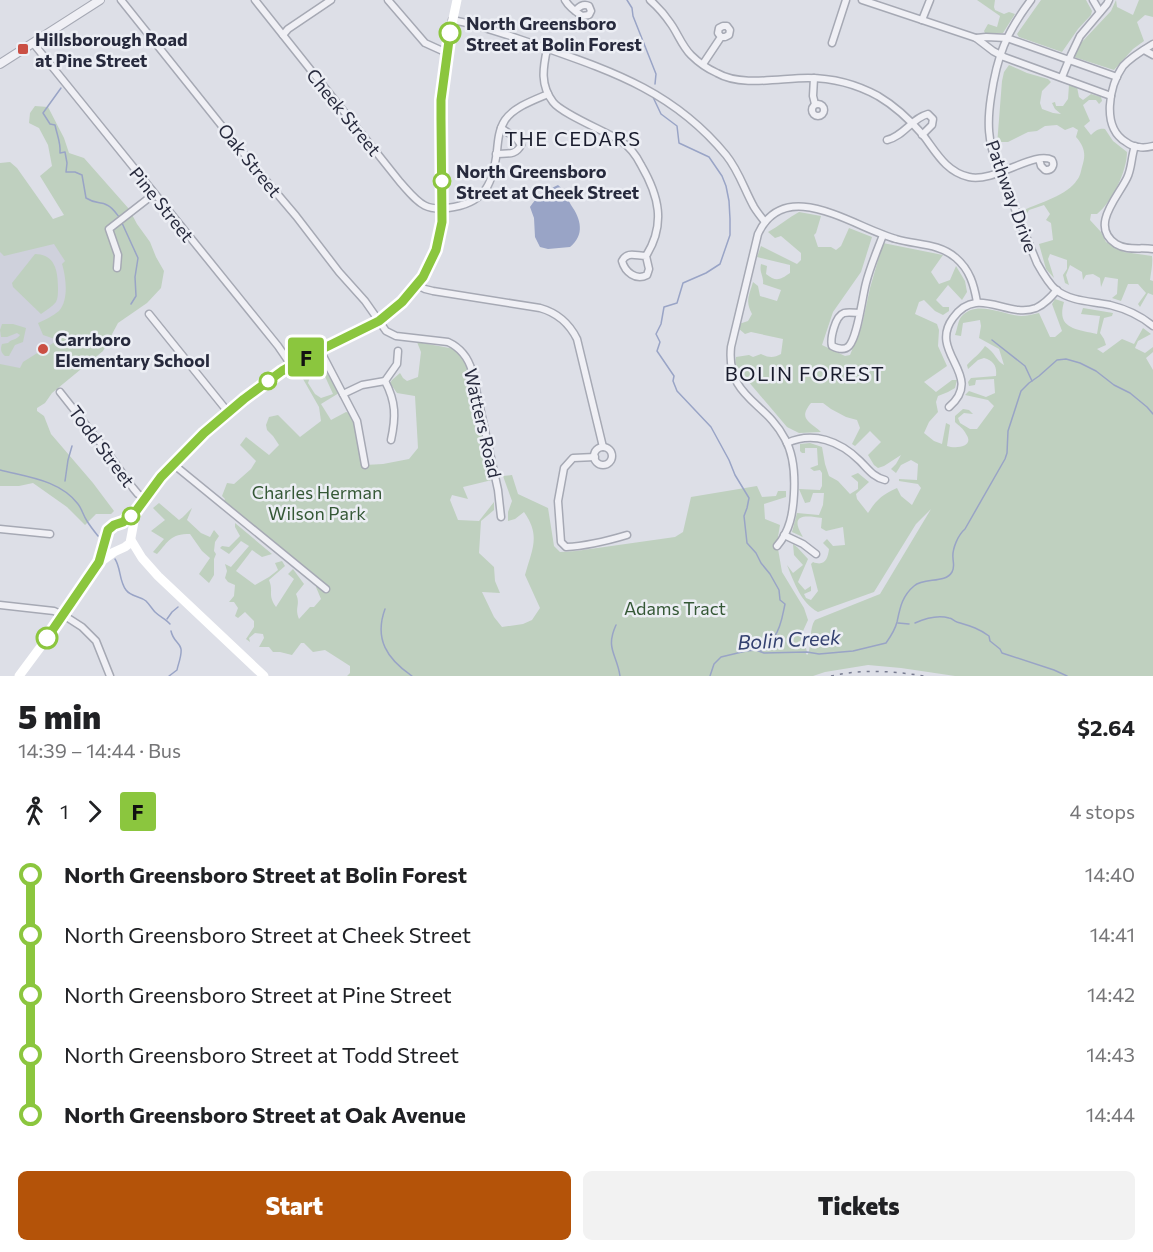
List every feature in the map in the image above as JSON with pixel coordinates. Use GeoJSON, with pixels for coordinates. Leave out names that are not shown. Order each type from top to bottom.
{"type":"FeatureCollection","features":[{"type":"Feature","properties":{"kind":"main road"},"geometry":{"type":"LineString","coordinates":[[19,676],[99,562],[108,530],[136,511],[161,477],[204,433],[261,386],[291,365],[379,321],[402,302],[417,285],[436,250],[441,231],[441,100],[457,0]]}},
{"type":"Feature","properties":{"kind":"main road"},"geometry":{"type":"LineString","coordinates":[[99,562],[128,545],[136,511]]}},
{"type":"Feature","properties":{"kind":"main road"},"geometry":{"type":"LineString","coordinates":[[119,524],[127,527],[142,558],[158,576],[264,676]]}},
{"type":"Feature","properties":{"kind":"main road"},"geometry":{"type":"LineString","coordinates":[[106,539],[112,548],[121,549],[142,558]]}},
{"type":"Feature","properties":{"kind":"street"},"geometry":{"type":"LineString","coordinates":[[0,64],[100,0]]}},
{"type":"Feature","properties":{"kind":"street","name":"Oak Street"},"geometry":{"type":"LineString","coordinates":[[121,0],[379,321]]}},
{"type":"Feature","properties":{"kind":"street","name":"Cheek Street"},"geometry":{"type":"LineString","coordinates":[[255,0],[418,201],[425,207],[442,209]]}},
{"type":"Feature","properties":{"kind":"street"},"geometry":{"type":"LineString","coordinates":[[283,35],[288,29],[331,0]]}},
{"type":"Feature","properties":{"kind":"street"},"geometry":{"type":"LineString","coordinates":[[388,0],[425,43],[447,53]]}},
{"type":"Feature","properties":{"kind":"street"},"geometry":{"type":"LineString","coordinates":[[565,0],[575,10]]}},
{"type":"Feature","properties":{"kind":"street"},"geometry":{"type":"LineString","coordinates":[[650,0],[671,24],[691,55],[722,76],[759,81],[814,78],[846,83],[867,91],[891,104],[913,124],[943,162],[960,174],[981,178],[1039,159]]}},
{"type":"Feature","properties":{"kind":"street"},"geometry":{"type":"LineString","coordinates":[[832,43],[846,0]]}},
{"type":"Feature","properties":{"kind":"street"},"geometry":{"type":"LineString","coordinates":[[862,0],[976,38],[1000,55],[1015,62],[1111,96]]}},
{"type":"Feature","properties":{"kind":"street"},"geometry":{"type":"LineString","coordinates":[[922,20],[930,0]]}},
{"type":"Feature","properties":{"kind":"street","name":"Pathway Drive"},"geometry":{"type":"LineString","coordinates":[[1031,0],[1013,26],[1000,55],[993,81],[988,123],[991,149],[1036,263],[1057,290]]}},
{"type":"Feature","properties":{"kind":"street"},"geometry":{"type":"LineString","coordinates":[[1093,0],[1100,12]]}},
{"type":"Feature","properties":{"kind":"street"},"geometry":{"type":"LineString","coordinates":[[1062,77],[1084,29],[1108,0]]}},
{"type":"Feature","properties":{"kind":"street"},"geometry":{"type":"LineString","coordinates":[[452,20],[593,65],[633,82],[674,105],[711,138],[735,168],[754,207],[765,222]]}},
{"type":"Feature","properties":{"kind":"street"},"geometry":{"type":"LineString","coordinates":[[703,64],[721,37]]}},
{"type":"Feature","properties":{"kind":"street"},"geometry":{"type":"LineString","coordinates":[[976,38],[1007,38],[1117,77]]}},
{"type":"Feature","properties":{"kind":"street","name":"Pine Street"},"geometry":{"type":"LineString","coordinates":[[33,43],[291,365]]}},
{"type":"Feature","properties":{"kind":"street"},"geometry":{"type":"LineString","coordinates":[[1153,44],[1128,61],[1117,77],[1111,96],[1113,127],[1120,137],[1138,147],[1153,146]]}},
{"type":"Feature","properties":{"kind":"street"},"geometry":{"type":"LineString","coordinates":[[547,49],[543,80],[554,104],[629,146],[652,186],[658,215],[654,244],[646,256],[649,270],[647,275],[641,278],[635,277],[624,268],[622,261],[624,256],[629,254],[646,256]]}},
{"type":"Feature","properties":{"kind":"street"},"geometry":{"type":"LineString","coordinates":[[1144,50],[1153,55]]}},
{"type":"Feature","properties":{"kind":"street"},"geometry":{"type":"LineString","coordinates":[[814,78],[815,104]]}},
{"type":"Feature","properties":{"kind":"street"},"geometry":{"type":"LineString","coordinates":[[442,209],[461,206],[480,196],[492,179],[498,141],[506,118],[516,109],[548,94]]}},
{"type":"Feature","properties":{"kind":"street"},"geometry":{"type":"LineString","coordinates":[[887,140],[899,136],[926,114],[932,117],[933,121],[922,135]]}},
{"type":"Feature","properties":{"kind":"street"},"geometry":{"type":"LineString","coordinates":[[496,153],[516,153],[521,145],[516,138],[501,128]]}},
{"type":"Feature","properties":{"kind":"street"},"geometry":{"type":"LineString","coordinates":[[1135,146],[1127,179],[1108,207],[1105,227],[1115,243],[1122,246],[1153,249]]}},
{"type":"Feature","properties":{"kind":"street"},"geometry":{"type":"LineString","coordinates":[[117,268],[118,255],[109,229],[154,194]]}},
{"type":"Feature","properties":{"kind":"street"},"geometry":{"type":"LineString","coordinates":[[777,546],[788,528],[792,514],[794,486],[792,461],[787,443],[776,425],[740,389],[732,374],[731,365],[731,347],[758,234],[765,222],[783,208],[799,205],[824,210],[896,239],[939,248],[957,258],[968,271],[973,281],[977,303]]}},
{"type":"Feature","properties":{"kind":"street"},"geometry":{"type":"LineString","coordinates":[[860,313],[844,313],[840,316],[831,339],[832,346],[842,349],[848,347],[852,341],[860,313],[866,281],[883,235]]}},
{"type":"Feature","properties":{"kind":"street"},"geometry":{"type":"LineString","coordinates":[[417,285],[433,291],[540,308],[563,319],[577,339],[603,447]]}},
{"type":"Feature","properties":{"kind":"street"},"geometry":{"type":"LineString","coordinates":[[949,407],[961,393],[962,382],[946,340],[951,321],[963,308],[987,302],[1014,309],[1034,309],[1057,290],[1076,299],[1119,308],[1143,318],[1153,326]]}},
{"type":"Feature","properties":{"kind":"street"},"geometry":{"type":"LineString","coordinates":[[149,315],[228,412]]}},
{"type":"Feature","properties":{"kind":"street","name":"Watters Road"},"geometry":{"type":"LineString","coordinates":[[379,321],[386,331],[396,336],[448,342],[468,359],[498,490],[501,517]]}},
{"type":"Feature","properties":{"kind":"street"},"geometry":{"type":"LineString","coordinates":[[320,350],[357,421],[364,465]]}},
{"type":"Feature","properties":{"kind":"street"},"geometry":{"type":"LineString","coordinates":[[343,394],[362,386],[385,381],[397,364],[398,351]]}},
{"type":"Feature","properties":{"kind":"street"},"geometry":{"type":"LineString","coordinates":[[385,381],[392,393],[395,419],[391,440]]}},
{"type":"Feature","properties":{"kind":"street","name":"Todd Street"},"geometry":{"type":"LineString","coordinates":[[60,392],[133,488],[145,498]]}},
{"type":"Feature","properties":{"kind":"street"},"geometry":{"type":"LineString","coordinates":[[787,443],[804,438],[829,440],[851,452],[873,475],[885,480]]}},
{"type":"Feature","properties":{"kind":"street"},"geometry":{"type":"LineString","coordinates":[[603,447],[612,454],[609,462],[601,464],[596,461],[595,457],[597,449],[603,447]]}},
{"type":"Feature","properties":{"kind":"street"},"geometry":{"type":"LineString","coordinates":[[595,457],[573,458],[564,468],[558,501],[561,542],[566,547],[573,547],[627,535]]}},
{"type":"Feature","properties":{"kind":"street"},"geometry":{"type":"LineString","coordinates":[[173,464],[326,589]]}},
{"type":"Feature","properties":{"kind":"street"},"geometry":{"type":"LineString","coordinates":[[0,530],[50,534]]}},
{"type":"Feature","properties":{"kind":"street"},"geometry":{"type":"LineString","coordinates":[[784,536],[802,544],[816,554]]}},
{"type":"Feature","properties":{"kind":"street"},"geometry":{"type":"LineString","coordinates":[[0,605],[51,610],[82,627],[96,641],[110,676]]}},
{"type":"Feature","properties":{"kind":"shaded area","name":"Carrboro Elementary School"},"geometry":{"type":"Polygon","coordinates":[[[0,226],[49,231],[102,321],[0,442],[0,226]]]}},
{"type":"Feature","properties":{"kind":"green space"},"geometry":{"type":"Polygon","coordinates":[[[977,0],[995,0],[995,10],[1004,14],[1009,12],[1015,14],[1003,33],[985,33],[988,24],[997,27],[1000,16],[977,0]]]}},
{"type":"Feature","properties":{"kind":"green space"},"geometry":{"type":"Polygon","coordinates":[[[1041,0],[1086,0],[1092,11],[1062,52],[1019,37],[1017,34],[1041,0]]]}},
{"type":"Feature","properties":{"kind":"green space"},"geometry":{"type":"Polygon","coordinates":[[[1116,0],[1117,7],[1133,15],[1139,0],[1153,0],[1153,17],[1145,15],[1137,22],[1144,41],[1133,49],[1114,70],[1074,57],[1080,44],[1111,11],[1116,0]]]}},
{"type":"Feature","properties":{"kind":"green space"},"geometry":{"type":"Polygon","coordinates":[[[1009,65],[1051,82],[1042,91],[1040,103],[1042,109],[1053,113],[1061,114],[1052,103],[1055,102],[1056,106],[1063,106],[1068,99],[1069,85],[1077,87],[1079,97],[1083,100],[1091,94],[1101,97],[1102,101],[1099,104],[1096,100],[1089,100],[1083,105],[1090,121],[1084,126],[1091,135],[1097,130],[1105,129],[1113,141],[1127,152],[1121,177],[1113,194],[1103,209],[1097,214],[1091,214],[1090,220],[1101,232],[1106,242],[1124,252],[1152,256],[1150,280],[1153,281],[1153,295],[1148,293],[1140,307],[1138,304],[1146,293],[1138,284],[1128,284],[1121,301],[1112,298],[1117,294],[1118,279],[1105,277],[1101,287],[1100,278],[1093,274],[1086,275],[1083,280],[1082,272],[1070,265],[1066,275],[1069,285],[1065,283],[1063,275],[1067,269],[1067,260],[1050,254],[1048,259],[1054,278],[1046,269],[1039,244],[1053,240],[1051,223],[1046,220],[1050,214],[1044,205],[1029,210],[1026,215],[1024,210],[1060,194],[1073,185],[1080,174],[1084,151],[1076,137],[1078,130],[1073,127],[1065,130],[1057,125],[1045,126],[997,145],[1002,81],[1009,65]]]}},
{"type":"Feature","properties":{"kind":"green space"},"geometry":{"type":"Polygon","coordinates":[[[35,106],[48,107],[69,153],[84,158],[129,209],[150,242],[164,271],[161,288],[147,303],[118,323],[103,351],[37,408],[37,411],[44,416],[51,434],[114,511],[111,514],[96,514],[85,525],[67,507],[33,483],[0,486],[0,364],[20,368],[23,362],[58,340],[43,335],[38,323],[59,311],[65,295],[62,264],[65,261],[54,244],[4,256],[0,252],[0,163],[10,162],[17,168],[53,219],[64,215],[40,176],[52,166],[48,145],[39,128],[29,123],[30,113],[35,106]]]}},
{"type":"Feature","properties":{"kind":"green space"},"geometry":{"type":"Polygon","coordinates":[[[799,212],[821,216],[814,235],[818,247],[831,247],[836,250],[841,246],[849,228],[872,237],[861,272],[833,312],[822,345],[845,356],[850,355],[862,325],[883,243],[943,255],[931,272],[939,284],[950,280],[956,266],[965,281],[967,292],[962,300],[948,285],[936,300],[943,307],[949,307],[949,311],[943,315],[935,311],[924,300],[919,302],[915,314],[937,324],[938,346],[947,366],[924,382],[936,392],[952,380],[957,380],[955,388],[938,396],[936,402],[938,412],[929,422],[924,433],[942,444],[946,423],[950,425],[947,446],[959,447],[968,442],[965,432],[955,422],[955,416],[963,409],[973,414],[964,413],[958,418],[960,423],[970,429],[977,429],[994,406],[988,400],[965,395],[969,391],[986,397],[995,393],[994,379],[976,380],[975,385],[969,386],[968,382],[971,378],[996,376],[994,364],[984,358],[968,369],[967,365],[985,346],[1004,365],[999,349],[979,338],[980,320],[963,323],[961,336],[955,335],[961,317],[967,312],[974,309],[990,309],[1021,316],[1039,313],[1050,337],[1055,337],[1062,331],[1052,304],[1055,299],[1064,302],[1062,311],[1065,323],[1082,331],[1097,334],[1100,316],[1081,314],[1083,308],[1113,313],[1112,316],[1104,318],[1100,333],[1106,345],[1097,349],[1103,353],[1122,339],[1134,344],[1143,328],[1151,334],[1138,341],[1135,348],[1145,353],[1153,347],[1153,352],[1146,358],[1153,370],[1153,676],[955,676],[868,665],[813,676],[347,676],[350,673],[350,666],[325,650],[313,652],[301,643],[292,655],[273,652],[269,647],[259,647],[264,638],[263,634],[255,633],[249,638],[250,642],[246,639],[254,627],[254,621],[245,612],[238,618],[235,616],[238,608],[234,602],[229,602],[234,596],[235,585],[225,578],[227,571],[225,564],[231,567],[249,546],[241,541],[229,554],[220,548],[229,547],[240,536],[235,523],[272,554],[262,557],[252,550],[236,571],[255,585],[278,570],[275,563],[282,561],[285,566],[269,580],[272,599],[276,607],[294,579],[288,574],[293,569],[304,584],[296,594],[299,619],[321,599],[316,587],[315,575],[224,501],[222,496],[227,483],[234,484],[251,469],[256,461],[240,445],[246,437],[269,455],[279,445],[267,430],[269,417],[278,415],[300,437],[321,421],[319,407],[299,372],[315,363],[308,383],[315,394],[321,398],[333,394],[323,372],[325,370],[339,393],[321,404],[331,420],[346,412],[350,413],[356,422],[365,465],[409,459],[418,448],[415,396],[397,393],[390,383],[400,373],[407,381],[418,377],[421,352],[417,342],[455,349],[465,356],[492,480],[463,487],[468,499],[452,495],[450,500],[458,520],[479,521],[494,502],[494,510],[481,521],[479,553],[494,567],[495,581],[500,593],[482,592],[494,617],[502,627],[523,624],[532,620],[540,608],[525,575],[534,543],[532,528],[524,512],[508,521],[512,501],[503,476],[512,475],[518,494],[548,508],[554,546],[560,552],[675,537],[683,532],[691,497],[757,486],[762,497],[776,496],[778,491],[786,491],[786,497],[764,504],[765,519],[780,525],[777,543],[782,572],[804,608],[808,620],[803,631],[807,655],[815,620],[880,594],[931,509],[916,524],[874,592],[818,612],[803,598],[787,565],[793,573],[803,565],[794,555],[793,544],[808,559],[798,582],[805,590],[811,586],[811,591],[804,594],[811,600],[818,591],[811,564],[823,562],[827,558],[829,549],[823,543],[827,539],[833,546],[845,545],[843,527],[826,531],[821,528],[822,518],[809,516],[800,518],[798,524],[803,537],[792,532],[797,513],[819,515],[823,505],[824,493],[813,493],[810,502],[805,503],[799,489],[820,490],[822,486],[820,470],[814,471],[810,468],[818,465],[817,448],[805,448],[805,453],[802,453],[800,444],[810,443],[822,447],[829,476],[838,481],[850,494],[858,489],[858,482],[851,476],[858,473],[869,482],[856,494],[857,499],[868,513],[880,498],[897,488],[901,496],[912,505],[921,488],[918,484],[899,481],[899,479],[917,480],[918,464],[911,460],[901,465],[896,473],[891,469],[901,455],[878,468],[868,455],[881,442],[870,431],[855,446],[852,444],[860,428],[857,420],[846,417],[823,403],[811,403],[805,413],[809,422],[821,432],[799,433],[787,427],[735,363],[736,357],[749,355],[753,357],[761,354],[771,357],[781,354],[783,339],[751,332],[745,334],[738,328],[739,324],[748,321],[752,314],[748,302],[753,282],[758,286],[760,296],[777,301],[781,290],[763,284],[761,264],[767,266],[766,274],[775,279],[781,279],[790,273],[790,265],[757,257],[761,246],[797,264],[801,260],[801,253],[781,236],[775,238],[768,232],[799,212]]]}},
{"type":"Feature","properties":{"kind":"green space"},"geometry":{"type":"Polygon","coordinates":[[[35,254],[51,260],[57,276],[57,300],[41,314],[13,287],[12,283],[35,254]]]}},
{"type":"Feature","properties":{"kind":"green space"},"geometry":{"type":"Polygon","coordinates":[[[2,324],[13,324],[26,328],[23,342],[15,345],[9,356],[5,356],[2,352],[2,344],[20,335],[17,333],[1,337],[2,324]]]}},
{"type":"Feature","properties":{"kind":"green space"},"geometry":{"type":"Polygon","coordinates":[[[159,503],[179,520],[192,508],[187,520],[201,533],[210,537],[214,530],[219,536],[215,542],[214,575],[209,583],[199,574],[210,558],[190,534],[174,537],[157,554],[153,552],[164,539],[151,531],[165,520],[153,508],[159,503]]]}},
{"type":"Feature","properties":{"kind":"water"},"geometry":{"type":"Polygon","coordinates":[[[558,185],[577,216],[580,232],[570,247],[548,249],[540,247],[535,237],[534,218],[530,207],[542,194],[558,185]]]}},
{"type":"Feature","properties":{"kind":"waterway"},"geometry":{"type":"LineString","coordinates":[[627,0],[656,74],[655,84]]}},
{"type":"Feature","properties":{"kind":"waterway"},"geometry":{"type":"LineString","coordinates":[[61,88],[43,113],[50,124],[55,125],[60,153],[65,152],[66,172],[82,175],[86,198],[109,206],[119,217]]}},
{"type":"Feature","properties":{"kind":"waterway"},"geometry":{"type":"LineString","coordinates":[[652,95],[661,114],[677,126],[679,143],[709,157],[722,176],[729,201],[730,235],[720,264],[683,283],[677,303],[664,307],[661,324],[656,334],[660,342],[657,351],[674,376],[673,381],[677,391],[711,427],[749,498],[744,516],[747,543],[770,574],[779,590],[780,600],[785,604],[776,634],[761,651]]}},
{"type":"Feature","properties":{"kind":"waterway"},"geometry":{"type":"LineString","coordinates":[[122,223],[138,258],[135,277],[136,296],[131,304]]}},
{"type":"Feature","properties":{"kind":"waterway"},"geometry":{"type":"LineString","coordinates":[[992,340],[1025,366],[1032,381]]}},
{"type":"Feature","properties":{"kind":"waterway","name":"Bolin Creek"},"geometry":{"type":"LineString","coordinates":[[710,676],[714,664],[721,657],[746,651],[819,654],[853,651],[886,643],[896,625],[902,602],[910,590],[918,583],[945,578],[952,572],[956,542],[1005,459],[1008,431],[1021,391],[1057,360],[1066,359],[1096,371],[1114,385],[1130,393],[1153,414]]}},
{"type":"Feature","properties":{"kind":"waterway"},"geometry":{"type":"LineString","coordinates":[[65,481],[72,446]]}},
{"type":"Feature","properties":{"kind":"waterway"},"geometry":{"type":"LineString","coordinates":[[0,470],[53,485],[71,496],[98,536]]}},
{"type":"Feature","properties":{"kind":"waterway"},"geometry":{"type":"LineString","coordinates":[[115,559],[126,590],[146,601],[170,624]]}},
{"type":"Feature","properties":{"kind":"waterway"},"geometry":{"type":"LineString","coordinates":[[167,619],[178,607]]}},
{"type":"Feature","properties":{"kind":"waterway"},"geometry":{"type":"LineString","coordinates":[[385,609],[381,630],[385,647],[396,663],[412,676]]}},
{"type":"Feature","properties":{"kind":"waterway"},"geometry":{"type":"LineString","coordinates":[[915,623],[936,617],[950,618],[985,633],[1002,653],[1067,676]]}},
{"type":"Feature","properties":{"kind":"waterway"},"geometry":{"type":"LineString","coordinates":[[898,623],[909,624]]}},
{"type":"Feature","properties":{"kind":"waterway"},"geometry":{"type":"LineString","coordinates":[[616,625],[612,646],[620,676]]}},
{"type":"Feature","properties":{"kind":"waterway"},"geometry":{"type":"LineString","coordinates":[[169,676],[177,670],[181,652],[171,631]]}},
{"type":"Feature","properties":{"kind":"railway"},"geometry":{"type":"LineString","coordinates":[[831,676],[854,672],[924,676]]}},
{"type":"Feature","properties":{"kind":"bus line","name":"F"},"geometry":{"type":"LineString","coordinates":[[47,638],[99,562],[108,530],[123,522],[136,511],[161,477],[204,433],[282,371],[379,321],[402,302],[423,277],[436,250],[442,222],[441,100],[450,33]]}},
{"type":"Feature","properties":{"kind":"place","name":"North Greensboro Street at Bolin Forest"},"geometry":{"type":"Point","coordinates":[450,33]}},
{"type":"Feature","properties":{"kind":"place","name":"Hillsborough Road at Pine Street"},"geometry":{"type":"Point","coordinates":[23,49]}},
{"type":"Feature","properties":{"kind":"place","name":"North Greensboro Street at Cheek Street"},"geometry":{"type":"Point","coordinates":[442,181]}},
{"type":"Feature","properties":{"kind":"place","name":"Carrboro Elementary School"},"geometry":{"type":"Point","coordinates":[43,349]}},
{"type":"Feature","properties":{"kind":"district","name":"THE CEDARS"},"geometry":{"type":"Point","coordinates":[573,138]}},
{"type":"Feature","properties":{"kind":"district","name":"BOLIN FOREST"},"geometry":{"type":"Point","coordinates":[805,373]}},
{"type":"Feature","properties":{"kind":"park label","name":"Charles Herman Wilson Park"},"geometry":{"type":"Point","coordinates":[317,502]}},
{"type":"Feature","properties":{"kind":"park label","name":"Adams Tract"},"geometry":{"type":"Point","coordinates":[675,608]}}]}
